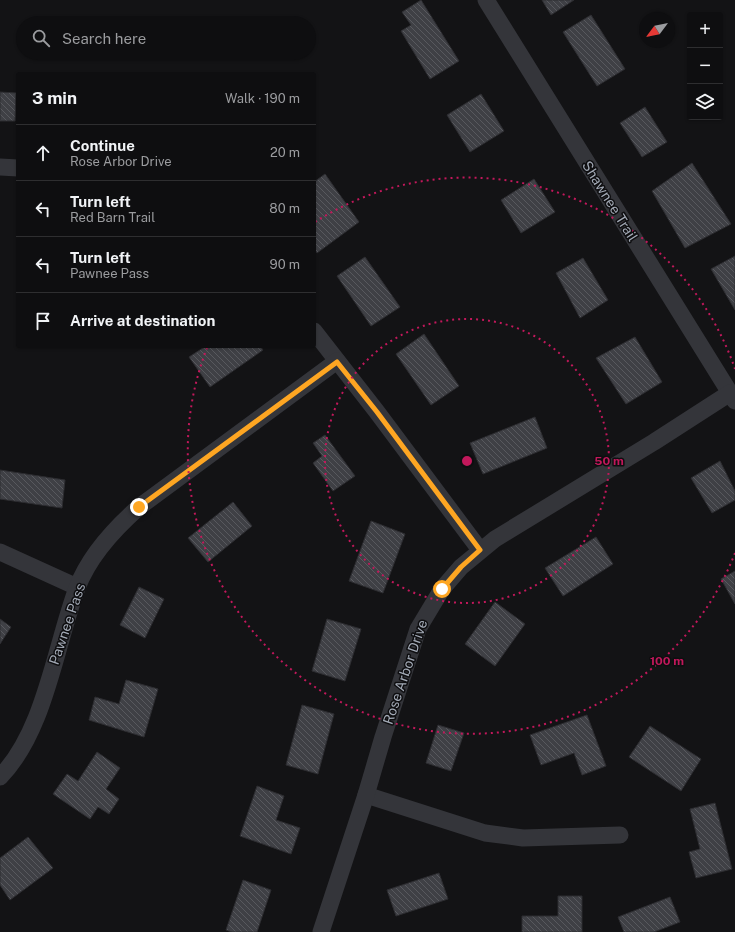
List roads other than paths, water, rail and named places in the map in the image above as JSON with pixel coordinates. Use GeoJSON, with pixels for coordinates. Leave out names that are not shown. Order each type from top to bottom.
{"type":"FeatureCollection","features":[{"type":"Feature","properties":{"kind":"street","name":"Shawnee Trail"},"geometry":{"type":"LineString","coordinates":[[486,0],[732,397]]}},
{"type":"Feature","properties":{"kind":"street"},"geometry":{"type":"LineString","coordinates":[[0,167],[16,168]]}},
{"type":"Feature","properties":{"kind":"street"},"geometry":{"type":"LineString","coordinates":[[316,334],[377,412],[480,550]]}},
{"type":"Feature","properties":{"kind":"street","name":"Pawnee Pass"},"geometry":{"type":"LineString","coordinates":[[0,777],[21,750],[33,728],[78,587],[94,556],[120,524],[139,507],[337,362]]}},
{"type":"Feature","properties":{"kind":"street","name":"Rose Arbor Drive"},"geometry":{"type":"LineString","coordinates":[[321,932],[418,629],[442,589],[461,567],[495,539],[654,442],[732,397]]}},
{"type":"Feature","properties":{"kind":"street"},"geometry":{"type":"LineString","coordinates":[[0,552],[78,587]]}},
{"type":"Feature","properties":{"kind":"street"},"geometry":{"type":"LineString","coordinates":[[366,795],[485,833],[523,838],[620,835]]}}]}
